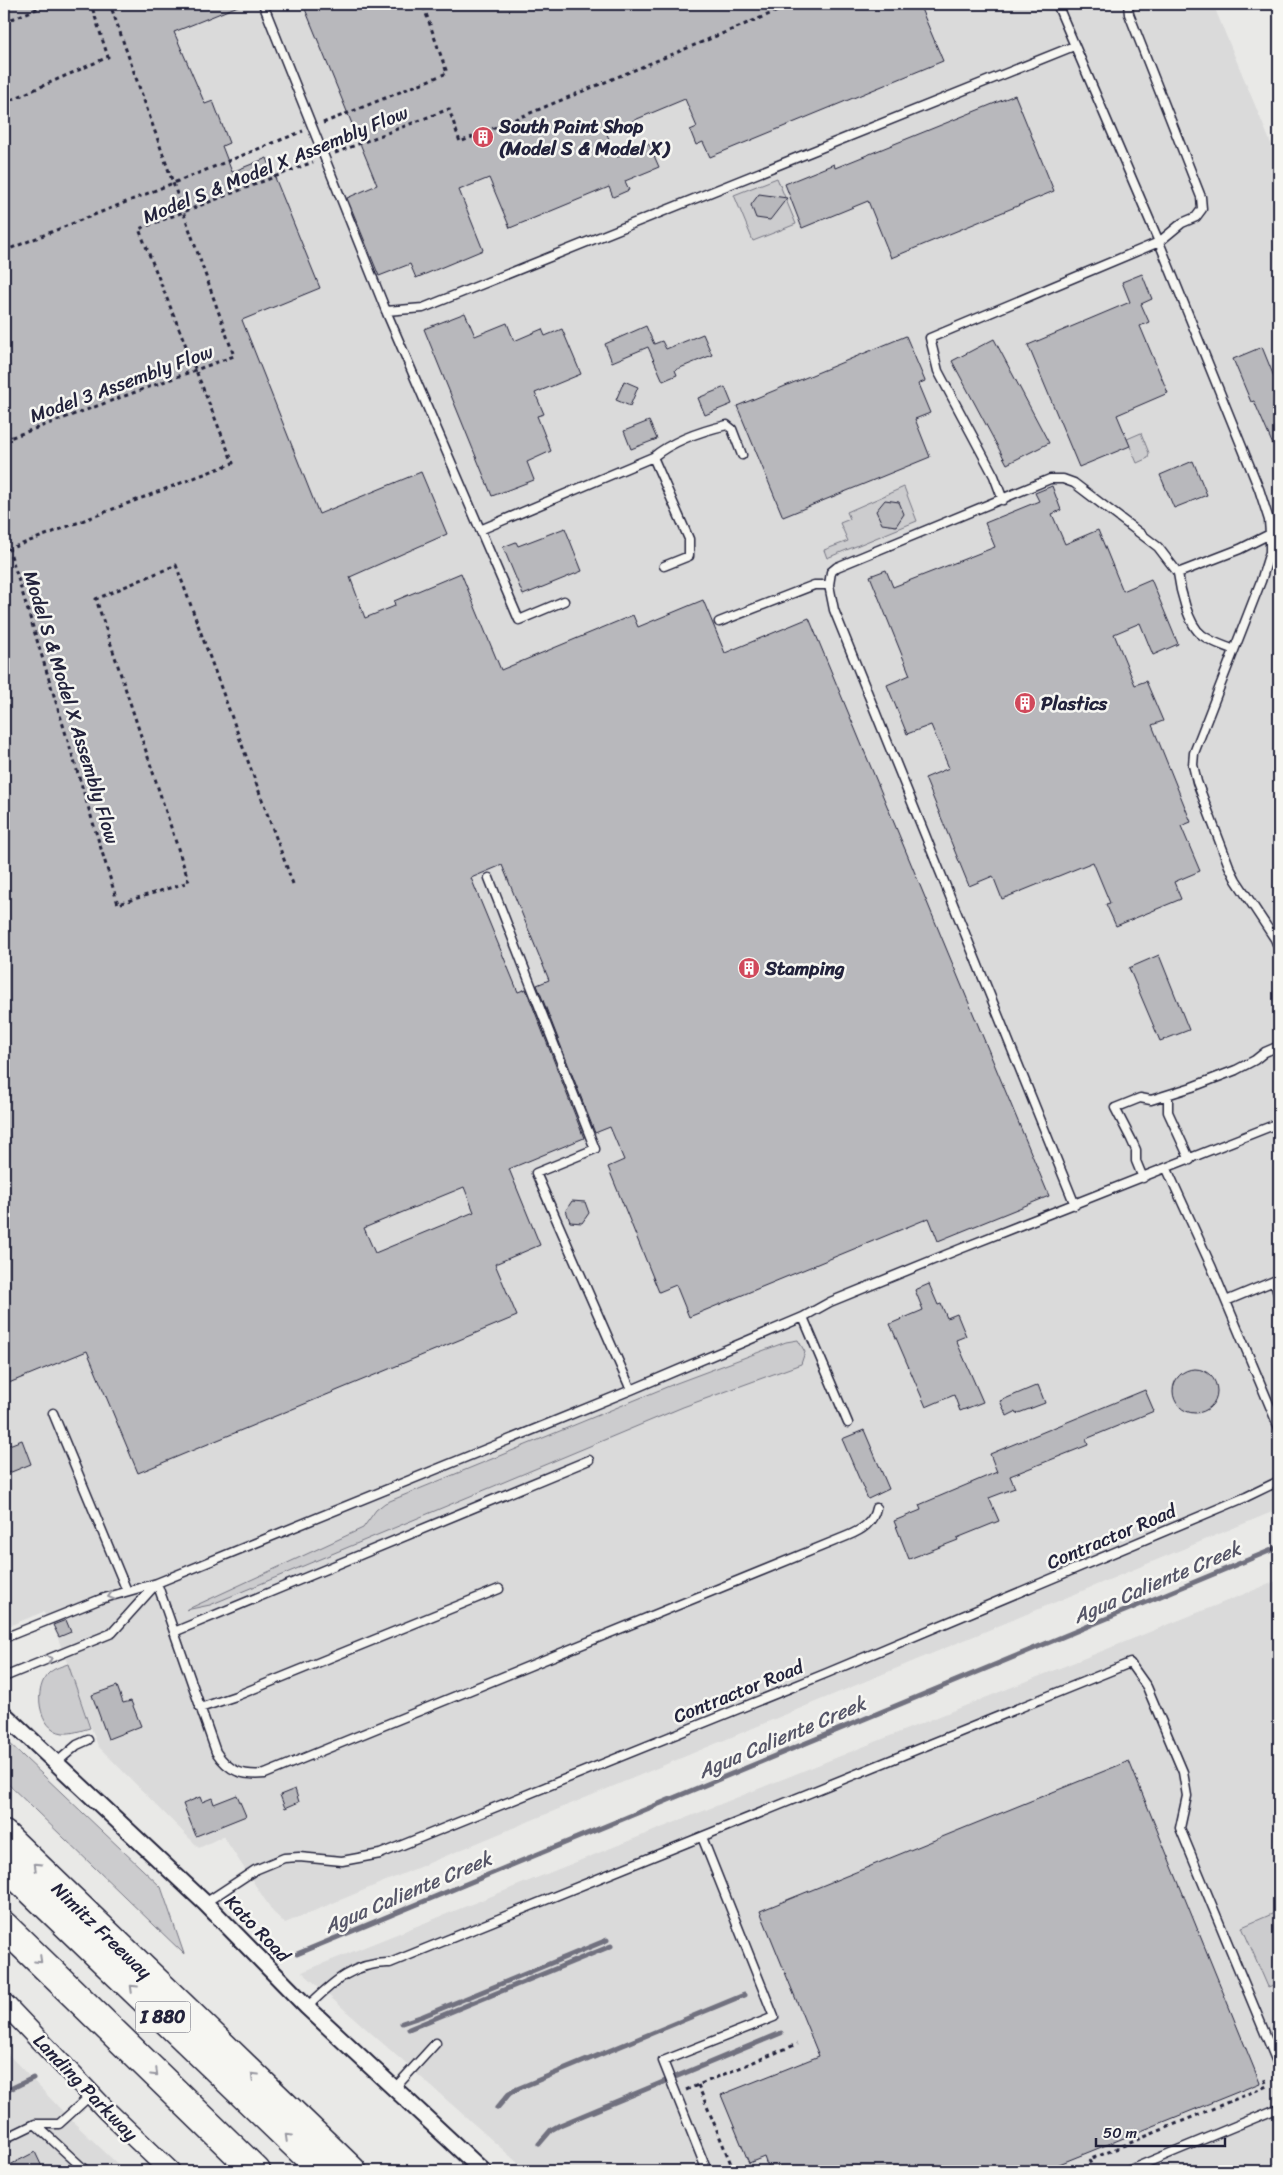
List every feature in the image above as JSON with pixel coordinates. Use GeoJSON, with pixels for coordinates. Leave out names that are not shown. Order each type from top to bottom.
{"type":"FeatureCollection","features":[{"type":"Feature","properties":{"kind":"highway","name":"Nimitz Freeway"},"geometry":{"type":"LineString","coordinates":[[4,1835],[352,2171]]}},
{"type":"Feature","properties":{"kind":"highway","name":"I 880"},"geometry":{"type":"LineString","coordinates":[[4,1864],[323,2171]]}},
{"type":"Feature","properties":{"kind":"highway","name":"I 880"},"geometry":{"type":"LineString","coordinates":[[4,1926],[256,2171]]}},
{"type":"Feature","properties":{"kind":"street","name":"Kato Road"},"geometry":{"type":"LineString","coordinates":[[4,1714],[205,1903],[306,2007],[482,2171]]}},
{"type":"Feature","properties":{"kind":"street","name":"Landing Parkway"},"geometry":{"type":"LineString","coordinates":[[4,2003],[170,2171]]}},
{"type":"Feature","properties":{"kind":"lane"},"geometry":{"type":"LineString","coordinates":[[263,4],[386,311],[519,620],[564,601]]}},
{"type":"Feature","properties":{"kind":"lane"},"geometry":{"type":"LineString","coordinates":[[1058,4],[1074,46],[1159,242],[1260,489],[1269,520],[1270,534],[1266,566],[1194,753],[1193,765],[1197,782],[1229,866],[1236,880],[1277,938],[1279,949]]}},
{"type":"Feature","properties":{"kind":"lane"},"geometry":{"type":"LineString","coordinates":[[1003,500],[994,476],[938,370],[930,338],[1159,242],[1182,223],[1196,217],[1202,209],[1201,197],[1129,14],[1128,4]]}},
{"type":"Feature","properties":{"kind":"lane"},"geometry":{"type":"LineString","coordinates":[[386,311],[423,308],[1074,46]]}},
{"type":"Feature","properties":{"kind":"lane"},"geometry":{"type":"LineString","coordinates":[[480,530],[653,457],[664,448],[702,431],[727,425],[732,429],[742,455]]}},
{"type":"Feature","properties":{"kind":"lane"},"geometry":{"type":"LineString","coordinates":[[653,457],[689,539],[689,556],[664,566]]}},
{"type":"Feature","properties":{"kind":"lane"},"geometry":{"type":"LineString","coordinates":[[1075,1205],[834,610],[829,585],[831,572],[836,567],[1050,480],[1063,479],[1158,547],[1178,573],[1180,590],[1194,624],[1202,635],[1234,650]]}},
{"type":"Feature","properties":{"kind":"lane"},"geometry":{"type":"LineString","coordinates":[[1270,534],[1279,539]]}},
{"type":"Feature","properties":{"kind":"lane"},"geometry":{"type":"LineString","coordinates":[[1178,573],[1240,549],[1270,534]]}},
{"type":"Feature","properties":{"kind":"lane"},"geometry":{"type":"LineString","coordinates":[[718,622],[814,585],[829,585]]}},
{"type":"Feature","properties":{"kind":"lane"},"geometry":{"type":"LineString","coordinates":[[489,878],[595,1149],[536,1173],[631,1390]]}},
{"type":"Feature","properties":{"kind":"lane"},"geometry":{"type":"LineString","coordinates":[[1143,1178],[1136,1161],[1136,1150],[1115,1108],[1140,1098],[1151,1100],[1168,1096],[1236,1070],[1255,1060],[1265,1052],[1279,1046]]}},
{"type":"Feature","properties":{"kind":"lane"},"geometry":{"type":"LineString","coordinates":[[1168,1096],[1168,1112],[1190,1160]]}},
{"type":"Feature","properties":{"kind":"lane"},"geometry":{"type":"LineString","coordinates":[[4,1638],[100,1599],[158,1582],[631,1390],[803,1317],[830,1302],[1279,1123]]}},
{"type":"Feature","properties":{"kind":"lane"},"geometry":{"type":"LineString","coordinates":[[1167,1169],[1226,1301],[1279,1428]]}},
{"type":"Feature","properties":{"kind":"lane"},"geometry":{"type":"LineString","coordinates":[[1226,1301],[1274,1281],[1279,1297]]}},
{"type":"Feature","properties":{"kind":"lane"},"geometry":{"type":"LineString","coordinates":[[803,1317],[848,1423]]}},
{"type":"Feature","properties":{"kind":"lane"},"geometry":{"type":"LineString","coordinates":[[53,1413],[127,1591]]}},
{"type":"Feature","properties":{"kind":"lane"},"geometry":{"type":"LineString","coordinates":[[174,1632],[589,1460]]}},
{"type":"Feature","properties":{"kind":"lane","name":"Contractor Road"},"geometry":{"type":"LineString","coordinates":[[205,1903],[256,1870],[284,1858],[299,1857],[342,1861],[380,1854],[826,1673],[1246,1497],[1279,1481]]}},
{"type":"Feature","properties":{"kind":"lane"},"geometry":{"type":"LineString","coordinates":[[158,1582],[216,1752],[229,1768],[244,1775],[266,1774],[848,1536],[868,1524],[874,1517],[876,1508]]}},
{"type":"Feature","properties":{"kind":"lane"},"geometry":{"type":"LineString","coordinates":[[4,1677],[112,1633],[158,1582]]}},
{"type":"Feature","properties":{"kind":"lane"},"geometry":{"type":"LineString","coordinates":[[200,1708],[236,1696],[499,1589]]}},
{"type":"Feature","properties":{"kind":"lane"},"geometry":{"type":"LineString","coordinates":[[306,2007],[336,1979],[375,1963],[390,1964],[1130,1663],[1147,1687],[1183,1772],[1188,1796],[1180,1828],[1279,2067]]}},
{"type":"Feature","properties":{"kind":"lane"},"geometry":{"type":"LineString","coordinates":[[56,1763],[77,1745],[88,1740]]}},
{"type":"Feature","properties":{"kind":"lane"},"geometry":{"type":"LineString","coordinates":[[702,1837],[774,2017],[663,2061],[707,2171]]}},
{"type":"Feature","properties":{"kind":"lane"},"geometry":{"type":"LineString","coordinates":[[394,2089],[436,2043]]}},
{"type":"Feature","properties":{"kind":"lane"},"geometry":{"type":"LineString","coordinates":[[4,2139],[35,2124],[59,2124],[92,2094]]}},
{"type":"Feature","properties":{"kind":"lane"},"geometry":{"type":"LineString","coordinates":[[1127,2171],[1279,2108]]}},
{"type":"Feature","properties":{"kind":"lane"},"geometry":{"type":"LineString","coordinates":[[35,2124],[86,2171]]}},
{"type":"Feature","properties":{"kind":"path"},"geometry":{"type":"LineString","coordinates":[[4,22],[49,4]]}},
{"type":"Feature","properties":{"kind":"path"},"geometry":{"type":"LineString","coordinates":[[4,103],[108,57],[92,4]]}},
{"type":"Feature","properties":{"kind":"path","name":"Model 3 Assembly Flow"},"geometry":{"type":"LineString","coordinates":[[4,440],[234,356],[110,4]]}},
{"type":"Feature","properties":{"kind":"path","name":"Model S & Model X Assembly Flow"},"geometry":{"type":"LineString","coordinates":[[318,125],[447,73],[422,5],[425,4]]}},
{"type":"Feature","properties":{"kind":"path","name":"Model S & Model X Assembly Flow"},"geometry":{"type":"LineString","coordinates":[[331,155],[449,109],[460,142],[794,4]]}},
{"type":"Feature","properties":{"kind":"path","name":"Model S & Model X Assembly Flow"},"geometry":{"type":"LineString","coordinates":[[4,251],[308,129]]}},
{"type":"Feature","properties":{"kind":"path","name":"Model S & Model X Assembly Flow"},"geometry":{"type":"LineString","coordinates":[[293,884],[176,565],[96,599],[189,882],[118,904],[9,549],[233,463],[139,229],[322,158]]}},
{"type":"Feature","properties":{"kind":"path"},"geometry":{"type":"LineString","coordinates":[[676,2094],[797,2044]]}},
{"type":"Feature","properties":{"kind":"path"},"geometry":{"type":"LineString","coordinates":[[1094,2171],[1089,2160],[1267,2086],[1264,2078]]}},
{"type":"Feature","properties":{"kind":"path"},"geometry":{"type":"LineString","coordinates":[[698,2085],[734,2171]]}},
{"type":"Feature","properties":{"kind":"shaded area"},"geometry":{"type":"Polygon","coordinates":[[[4,4],[1213,4],[1279,163],[1279,1509],[285,1923],[273,1912],[223,1836],[199,1848],[98,1746],[53,1625],[43,1612],[4,1628],[4,4]]]}},
{"type":"Feature","properties":{"kind":"shaded area"},"geometry":{"type":"Polygon","coordinates":[[[777,178],[796,224],[753,241],[734,195],[777,178]]]}},
{"type":"Feature","properties":{"kind":"shaded area"},"geometry":{"type":"Polygon","coordinates":[[[1141,433],[1149,453],[1148,458],[1137,463],[1127,439],[1141,433]]]}},
{"type":"Feature","properties":{"kind":"shaded area"},"geometry":{"type":"Polygon","coordinates":[[[904,487],[917,521],[827,558],[824,550],[848,541],[840,523],[850,519],[847,512],[904,487]]]}},
{"type":"Feature","properties":{"kind":"shaded area"},"geometry":{"type":"Polygon","coordinates":[[[798,1340],[805,1352],[801,1364],[683,1407],[210,1605],[186,1610],[363,1528],[376,1510],[385,1503],[674,1384],[786,1342],[798,1340]]]}},
{"type":"Feature","properties":{"kind":"shaded area"},"geometry":{"type":"Polygon","coordinates":[[[1279,1580],[1279,2171],[527,2171],[302,1972],[1279,1580]]]}},
{"type":"Feature","properties":{"kind":"shaded area"},"geometry":{"type":"Polygon","coordinates":[[[68,1664],[90,1728],[63,1733],[55,1730],[48,1724],[40,1707],[40,1697],[44,1679],[56,1668],[68,1664]]]}},
{"type":"Feature","properties":{"kind":"shaded area"},"geometry":{"type":"Polygon","coordinates":[[[4,1738],[161,1887],[184,1954],[4,1780],[4,1738]]]}},
{"type":"Feature","properties":{"kind":"shaded area"},"geometry":{"type":"Polygon","coordinates":[[[1279,1911],[1279,1983],[1268,1987],[1242,1927],[1279,1911]]]}},
{"type":"Feature","properties":{"kind":"shaded area"},"geometry":{"type":"Polygon","coordinates":[[[4,2050],[71,2120],[125,2171],[4,2171],[4,2050]]]}},
{"type":"Feature","properties":{"kind":"building"},"geometry":{"type":"Polygon","coordinates":[[[4,4],[243,4],[174,32],[205,104],[213,101],[229,143],[222,146],[232,172],[267,158],[320,288],[242,320],[319,514],[421,472],[447,534],[350,577],[365,618],[395,606],[394,601],[461,573],[501,670],[633,615],[638,627],[703,600],[725,653],[809,618],[1049,1196],[938,1241],[929,1218],[689,1317],[676,1285],[659,1292],[608,1167],[624,1160],[610,1127],[595,1133],[537,985],[549,980],[502,865],[471,878],[518,992],[526,989],[584,1138],[509,1169],[540,1245],[495,1264],[517,1316],[138,1473],[87,1351],[4,1385],[4,4]],[[464,1187],[364,1228],[375,1253],[474,1212],[464,1187]]]}},
{"type":"Feature","properties":{"kind":"building","name":"South Paint Shop (Model S & Model X)"},"geometry":{"type":"Polygon","coordinates":[[[303,4],[919,4],[943,61],[710,157],[703,142],[696,145],[690,130],[697,127],[685,99],[606,132],[617,157],[649,144],[659,167],[625,181],[629,190],[613,197],[609,187],[510,228],[489,178],[459,190],[483,250],[416,278],[410,264],[379,276],[347,198],[377,185],[303,4]]]}},
{"type":"Feature","properties":{"kind":"building"},"geometry":{"type":"Polygon","coordinates":[[[1015,95],[1054,191],[891,258],[868,201],[802,228],[785,184],[834,164],[835,168],[1015,95]]]}},
{"type":"Feature","properties":{"kind":"building"},"geometry":{"type":"Polygon","coordinates":[[[759,194],[787,198],[770,220],[756,218],[751,205],[759,194]]]}},
{"type":"Feature","properties":{"kind":"building"},"geometry":{"type":"Polygon","coordinates":[[[1142,274],[1152,299],[1141,304],[1149,322],[1140,326],[1168,393],[1117,415],[1130,446],[1079,467],[1028,345],[1130,302],[1122,282],[1142,274]]]}},
{"type":"Feature","properties":{"kind":"building"},"geometry":{"type":"Polygon","coordinates":[[[465,313],[475,336],[507,323],[514,341],[542,329],[545,336],[562,329],[581,374],[535,393],[544,414],[537,416],[551,451],[527,462],[534,480],[492,496],[424,329],[465,313]]]}},
{"type":"Feature","properties":{"kind":"building"},"geometry":{"type":"Polygon","coordinates":[[[646,326],[654,344],[662,341],[666,349],[703,334],[712,355],[675,370],[677,375],[663,381],[648,347],[612,362],[605,344],[646,326]]]}},
{"type":"Feature","properties":{"kind":"building"},"geometry":{"type":"Polygon","coordinates":[[[906,336],[925,381],[918,384],[930,413],[915,419],[930,457],[783,517],[737,406],[906,336]]]}},
{"type":"Feature","properties":{"kind":"building"},"geometry":{"type":"Polygon","coordinates":[[[994,339],[1049,443],[1007,464],[952,361],[994,339]]]}},
{"type":"Feature","properties":{"kind":"building"},"geometry":{"type":"Polygon","coordinates":[[[1262,347],[1279,389],[1279,459],[1254,401],[1251,402],[1233,359],[1262,347]]]}},
{"type":"Feature","properties":{"kind":"building"},"geometry":{"type":"Polygon","coordinates":[[[624,381],[638,387],[630,406],[616,400],[624,381]]]}},
{"type":"Feature","properties":{"kind":"building"},"geometry":{"type":"Polygon","coordinates":[[[725,387],[732,404],[705,415],[698,398],[725,387]]]}},
{"type":"Feature","properties":{"kind":"building"},"geometry":{"type":"Polygon","coordinates":[[[649,421],[657,439],[631,449],[624,431],[649,421]]]}},
{"type":"Feature","properties":{"kind":"building"},"geometry":{"type":"Polygon","coordinates":[[[1193,461],[1207,495],[1174,508],[1160,475],[1193,461]]]}},
{"type":"Feature","properties":{"kind":"building","name":"Plastics"},"geometry":{"type":"Polygon","coordinates":[[[1052,486],[1061,510],[1052,514],[1065,544],[1098,530],[1123,591],[1151,579],[1178,644],[1153,655],[1140,623],[1114,634],[1135,685],[1146,681],[1163,721],[1152,725],[1191,822],[1181,826],[1200,871],[1174,882],[1181,899],[1116,926],[1106,904],[1110,903],[1093,862],[1002,899],[993,876],[969,886],[925,778],[949,768],[931,725],[907,734],[887,685],[910,675],[870,576],[886,570],[893,587],[995,547],[985,523],[1039,501],[1035,493],[1052,486]]]}},
{"type":"Feature","properties":{"kind":"building"},"geometry":{"type":"Polygon","coordinates":[[[885,500],[899,502],[904,514],[896,526],[882,524],[876,511],[885,500]]]}},
{"type":"Feature","properties":{"kind":"building"},"geometry":{"type":"Polygon","coordinates":[[[565,528],[582,571],[523,595],[503,547],[516,542],[518,546],[565,528]]]}},
{"type":"Feature","properties":{"kind":"building"},"geometry":{"type":"Polygon","coordinates":[[[1159,955],[1189,1030],[1160,1041],[1129,968],[1159,955]]]}},
{"type":"Feature","properties":{"kind":"building"},"geometry":{"type":"Polygon","coordinates":[[[572,1201],[585,1202],[589,1213],[582,1223],[570,1222],[566,1210],[572,1201]]]}},
{"type":"Feature","properties":{"kind":"building"},"geometry":{"type":"Polygon","coordinates":[[[929,1284],[938,1305],[941,1304],[947,1318],[957,1314],[966,1336],[956,1340],[983,1402],[960,1411],[954,1395],[926,1407],[890,1324],[923,1310],[915,1290],[929,1284]]]}},
{"type":"Feature","properties":{"kind":"building"},"geometry":{"type":"Polygon","coordinates":[[[1195,1369],[1207,1373],[1213,1379],[1217,1391],[1213,1403],[1207,1409],[1195,1413],[1183,1409],[1177,1403],[1173,1391],[1177,1379],[1183,1373],[1195,1369]]]}},
{"type":"Feature","properties":{"kind":"building"},"geometry":{"type":"Polygon","coordinates":[[[1038,1385],[1045,1403],[1007,1416],[1000,1401],[1038,1385]]]}},
{"type":"Feature","properties":{"kind":"building"},"geometry":{"type":"Polygon","coordinates":[[[1145,1390],[1154,1411],[1086,1439],[1088,1445],[1010,1476],[1015,1488],[989,1498],[999,1521],[957,1538],[958,1540],[909,1559],[894,1521],[921,1510],[919,1505],[997,1472],[990,1454],[1145,1390]]]}},
{"type":"Feature","properties":{"kind":"building"},"geometry":{"type":"Polygon","coordinates":[[[864,1430],[889,1489],[868,1499],[842,1439],[864,1430]]]}},
{"type":"Feature","properties":{"kind":"building"},"geometry":{"type":"Polygon","coordinates":[[[22,1440],[31,1464],[4,1475],[4,1447],[22,1440]]]}},
{"type":"Feature","properties":{"kind":"building"},"geometry":{"type":"Polygon","coordinates":[[[66,1620],[71,1632],[59,1637],[53,1625],[66,1620]]]}},
{"type":"Feature","properties":{"kind":"building"},"geometry":{"type":"Polygon","coordinates":[[[117,1686],[123,1703],[131,1701],[141,1726],[108,1739],[92,1695],[117,1686]]]}},
{"type":"Feature","properties":{"kind":"building"},"geometry":{"type":"Polygon","coordinates":[[[1129,1761],[1260,2083],[1042,2171],[769,2171],[764,2157],[749,2163],[721,2095],[819,2056],[760,1911],[1129,1761]]]}},
{"type":"Feature","properties":{"kind":"building"},"geometry":{"type":"Polygon","coordinates":[[[295,1789],[299,1802],[285,1808],[280,1795],[295,1789]]]}},
{"type":"Feature","properties":{"kind":"building"},"geometry":{"type":"Polygon","coordinates":[[[237,1795],[246,1816],[196,1836],[183,1804],[200,1797],[202,1802],[212,1798],[214,1804],[237,1795]]]}},
{"type":"Feature","properties":{"kind":"building"},"geometry":{"type":"Polygon","coordinates":[[[35,2152],[44,2171],[4,2171],[4,2168],[35,2152]]]}},
{"type":"Feature","properties":{"kind":"waterway","name":"Agua Caliente Creek"},"geometry":{"type":"LineString","coordinates":[[297,1954],[1279,1547]]}},
{"type":"Feature","properties":{"kind":"waterway"},"geometry":{"type":"LineString","coordinates":[[402,2023],[607,1940]]}},
{"type":"Feature","properties":{"kind":"waterway"},"geometry":{"type":"LineString","coordinates":[[409,2029],[611,1946]]}},
{"type":"Feature","properties":{"kind":"waterway"},"geometry":{"type":"LineString","coordinates":[[497,2108],[509,2094],[517,2089],[744,1995]]}},
{"type":"Feature","properties":{"kind":"waterway"},"geometry":{"type":"LineString","coordinates":[[539,2144],[551,2130],[560,2125],[781,2033]]}},
{"type":"Feature","properties":{"kind":"waterway","name":"Agua Caliente Creek"},"geometry":{"type":"LineString","coordinates":[[4,2092],[33,2078]]}},
{"type":"Feature","properties":{"kind":"place","name":"South Paint Shop (Model S & Model X)"},"geometry":{"type":"Point","coordinates":[483,137]}},
{"type":"Feature","properties":{"kind":"place","name":"Plastics"},"geometry":{"type":"Point","coordinates":[1025,703]}},
{"type":"Feature","properties":{"kind":"place","name":"Stamping"},"geometry":{"type":"Point","coordinates":[749,968]}}]}
